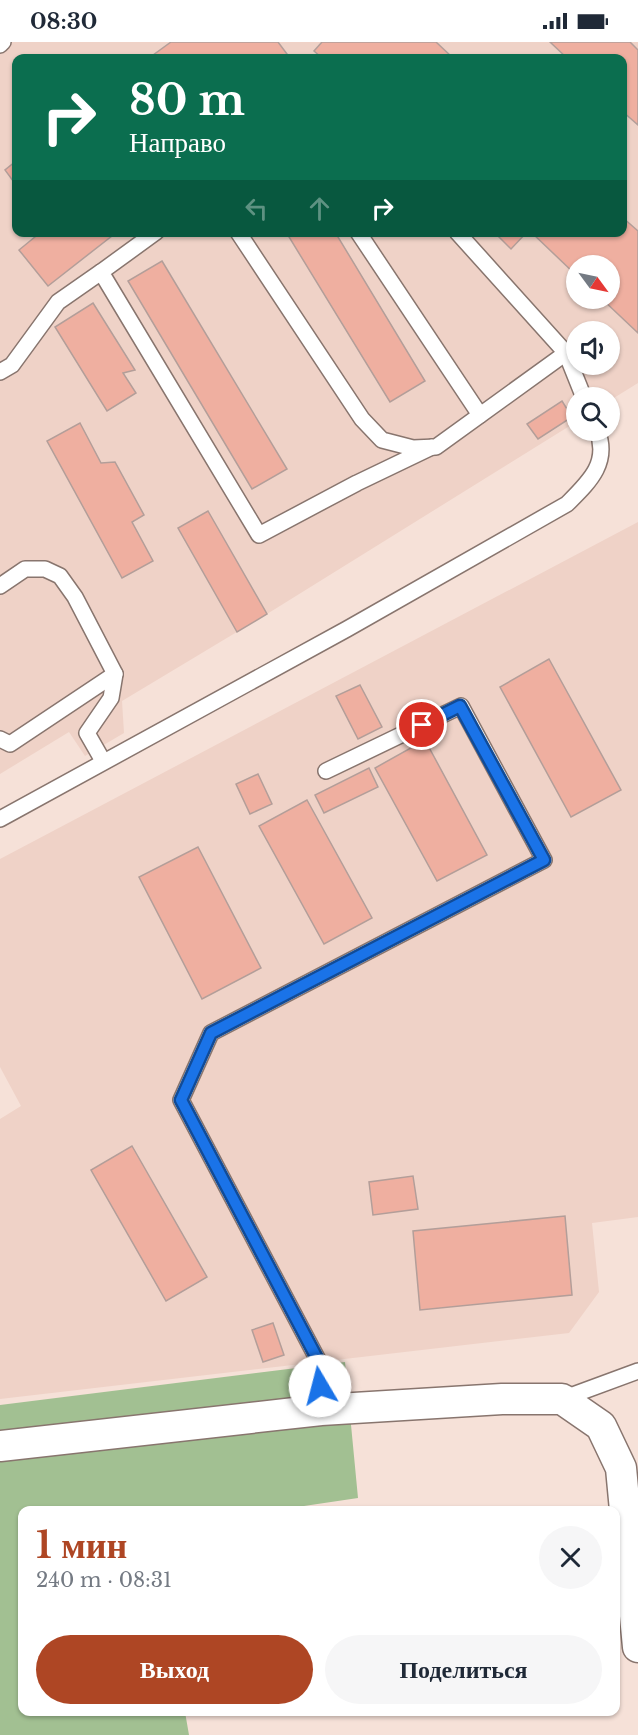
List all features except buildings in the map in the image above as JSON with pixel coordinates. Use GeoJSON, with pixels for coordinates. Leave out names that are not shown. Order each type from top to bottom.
{"type":"FeatureCollection","features":[{"type":"Feature","properties":{"kind":"street"},"geometry":{"type":"LineString","coordinates":[[0,1446],[321,1410],[502,1399],[561,1399],[601,1426],[621,1468],[638,1647]]}},
{"type":"Feature","properties":{"kind":"lane"},"geometry":{"type":"LineString","coordinates":[[4,365],[58,302],[149,237]]}},
{"type":"Feature","properties":{"kind":"lane"},"geometry":{"type":"LineString","coordinates":[[241,237],[362,419],[382,440],[413,448],[436,447],[566,353],[462,237]]}},
{"type":"Feature","properties":{"kind":"lane"},"geometry":{"type":"LineString","coordinates":[[361,237],[480,415]]}},
{"type":"Feature","properties":{"kind":"lane"},"geometry":{"type":"LineString","coordinates":[[101,272],[259,535],[357,483],[432,447]]}},
{"type":"Feature","properties":{"kind":"lane"},"geometry":{"type":"LineString","coordinates":[[0,819],[347,629],[567,504],[588,483],[601,460],[601,441]]}},
{"type":"Feature","properties":{"kind":"lane"},"geometry":{"type":"LineString","coordinates":[[0,586],[25,569],[45,569],[60,576],[75,597],[115,674],[111,698],[87,733],[103,761]]}},
{"type":"Feature","properties":{"kind":"lane"},"geometry":{"type":"LineString","coordinates":[[0,739],[10,744],[115,674]]}},
{"type":"Feature","properties":{"kind":"lane"},"geometry":{"type":"LineString","coordinates":[[321,1410],[319,1362],[181,1100],[211,1033],[544,860],[460,706],[326,771]]}},
{"type":"Feature","properties":{"kind":"lane"},"geometry":{"type":"LineString","coordinates":[[561,1399],[638,1371]]}},
{"type":"Feature","properties":{"kind":"shaded area"},"geometry":{"type":"Polygon","coordinates":[[[0,42],[171,42],[154,54],[12,54],[12,237],[627,237],[627,54],[158,54],[175,42],[638,42],[638,383],[620,394],[620,387],[566,387],[566,428],[122,701],[124,733],[85,756],[69,732],[0,774],[0,42]]]}},
{"type":"Feature","properties":{"kind":"shaded area"},"geometry":{"type":"Polygon","coordinates":[[[638,522],[638,1217],[592,1223],[599,1292],[569,1333],[0,1399],[0,1119],[21,1106],[0,1067],[0,859],[638,522]]]}},
{"type":"Feature","properties":{"kind":"green space"},"geometry":{"type":"Polygon","coordinates":[[[345,1362],[358,1498],[304,1506],[18,1506],[18,1716],[186,1716],[189,1735],[0,1735],[0,1405],[345,1362]]]}},
{"type":"Feature","properties":{"kind":"route"},"geometry":{"type":"LineString","coordinates":[[320,1386],[319,1362],[181,1100],[211,1033],[544,860],[460,706],[422,725]]}}]}
